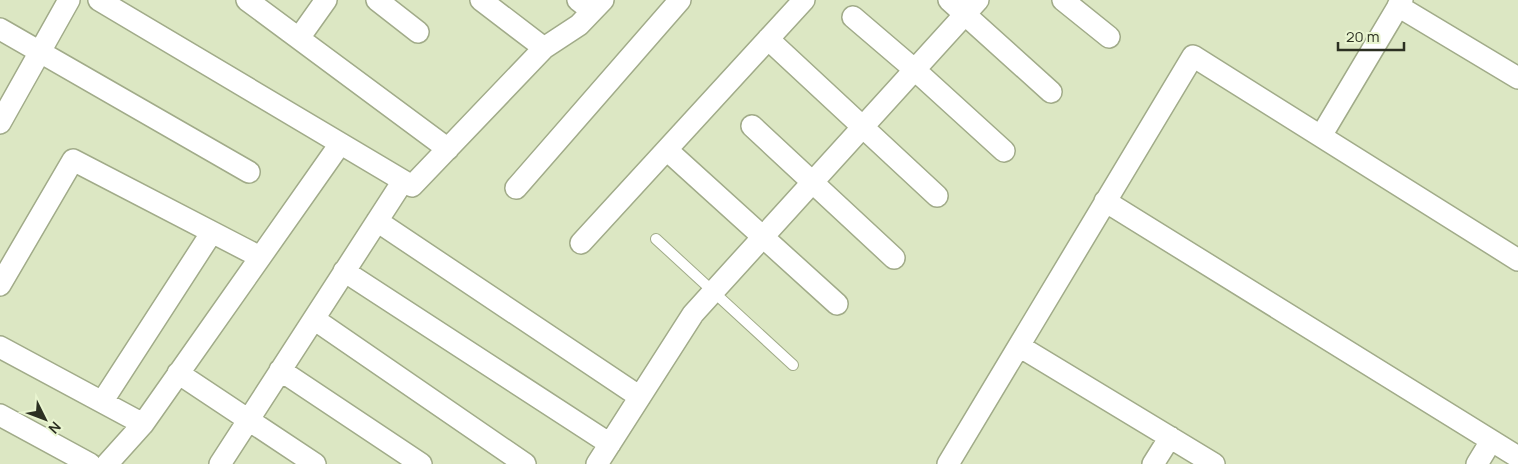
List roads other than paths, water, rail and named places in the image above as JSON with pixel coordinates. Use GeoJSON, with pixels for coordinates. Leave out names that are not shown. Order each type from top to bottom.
{"type":"FeatureCollection","features":[{"type":"Feature","properties":{"kind":"street"},"geometry":{"type":"LineString","coordinates":[[1,120],[69,0]]}},
{"type":"Feature","properties":{"kind":"street"},"geometry":{"type":"LineString","coordinates":[[99,0],[412,186],[544,48],[579,25],[591,4]]}},
{"type":"Feature","properties":{"kind":"street"},"geometry":{"type":"LineString","coordinates":[[247,0],[448,149]]}},
{"type":"Feature","properties":{"kind":"street"},"geometry":{"type":"LineString","coordinates":[[299,38],[326,0]]}},
{"type":"Feature","properties":{"kind":"street"},"geometry":{"type":"LineString","coordinates":[[377,0],[418,32]]}},
{"type":"Feature","properties":{"kind":"street"},"geometry":{"type":"LineString","coordinates":[[481,0],[544,48]]}},
{"type":"Feature","properties":{"kind":"street"},"geometry":{"type":"LineString","coordinates":[[516,188],[680,0]]}},
{"type":"Feature","properties":{"kind":"street"},"geometry":{"type":"LineString","coordinates":[[581,243],[804,0]]}},
{"type":"Feature","properties":{"kind":"street"},"geometry":{"type":"LineString","coordinates":[[949,0],[972,7],[1051,92]]}},
{"type":"Feature","properties":{"kind":"street"},"geometry":{"type":"LineString","coordinates":[[1065,1],[1109,37]]}},
{"type":"Feature","properties":{"kind":"street"},"geometry":{"type":"LineString","coordinates":[[1321,136],[1400,3],[1518,78]]}},
{"type":"Feature","properties":{"kind":"street"},"geometry":{"type":"LineString","coordinates":[[597,464],[692,314],[972,7]]}},
{"type":"Feature","properties":{"kind":"street"},"geometry":{"type":"LineString","coordinates":[[852,18],[915,70],[1004,151]]}},
{"type":"Feature","properties":{"kind":"street"},"geometry":{"type":"LineString","coordinates":[[0,29],[249,172]]}},
{"type":"Feature","properties":{"kind":"street"},"geometry":{"type":"LineString","coordinates":[[768,39],[937,196]]}},
{"type":"Feature","properties":{"kind":"street"},"geometry":{"type":"LineString","coordinates":[[948,464],[1193,56],[1518,260]]}},
{"type":"Feature","properties":{"kind":"street"},"geometry":{"type":"LineString","coordinates":[[752,126],[894,258]]}},
{"type":"Feature","properties":{"kind":"street"},"geometry":{"type":"LineString","coordinates":[[108,464],[143,424],[340,144]]}},
{"type":"Feature","properties":{"kind":"street"},"geometry":{"type":"LineString","coordinates":[[667,150],[837,304]]}},
{"type":"Feature","properties":{"kind":"street"},"geometry":{"type":"LineString","coordinates":[[0,285],[73,160],[260,257]]}},
{"type":"Feature","properties":{"kind":"street"},"geometry":{"type":"LineString","coordinates":[[220,464],[403,181]]}},
{"type":"Feature","properties":{"kind":"street"},"geometry":{"type":"LineString","coordinates":[[1105,201],[1518,457]]}},
{"type":"Feature","properties":{"kind":"street"},"geometry":{"type":"LineString","coordinates":[[377,221],[640,397]]}},
{"type":"Feature","properties":{"kind":"street"},"geometry":{"type":"LineString","coordinates":[[102,402],[212,232]]}},
{"type":"Feature","properties":{"kind":"street"},"geometry":{"type":"LineString","coordinates":[[344,272],[610,444]]}},
{"type":"Feature","properties":{"kind":"street"},"geometry":{"type":"LineString","coordinates":[[314,319],[525,464]]}},
{"type":"Feature","properties":{"kind":"street"},"geometry":{"type":"LineString","coordinates":[[1019,346],[1214,464]]}},
{"type":"Feature","properties":{"kind":"street"},"geometry":{"type":"LineString","coordinates":[[0,347],[143,424]]}},
{"type":"Feature","properties":{"kind":"street"},"geometry":{"type":"LineString","coordinates":[[280,370],[421,464]]}},
{"type":"Feature","properties":{"kind":"street"},"geometry":{"type":"LineString","coordinates":[[178,373],[315,464]]}},
{"type":"Feature","properties":{"kind":"street"},"geometry":{"type":"LineString","coordinates":[[0,416],[90,464]]}},
{"type":"Feature","properties":{"kind":"street"},"geometry":{"type":"LineString","coordinates":[[1153,464],[1170,438]]}},
{"type":"Feature","properties":{"kind":"street"},"geometry":{"type":"LineString","coordinates":[[1477,464],[1491,441]]}},
{"type":"Feature","properties":{"kind":"lane"},"geometry":{"type":"LineString","coordinates":[[656,239],[792,365]]}}]}
